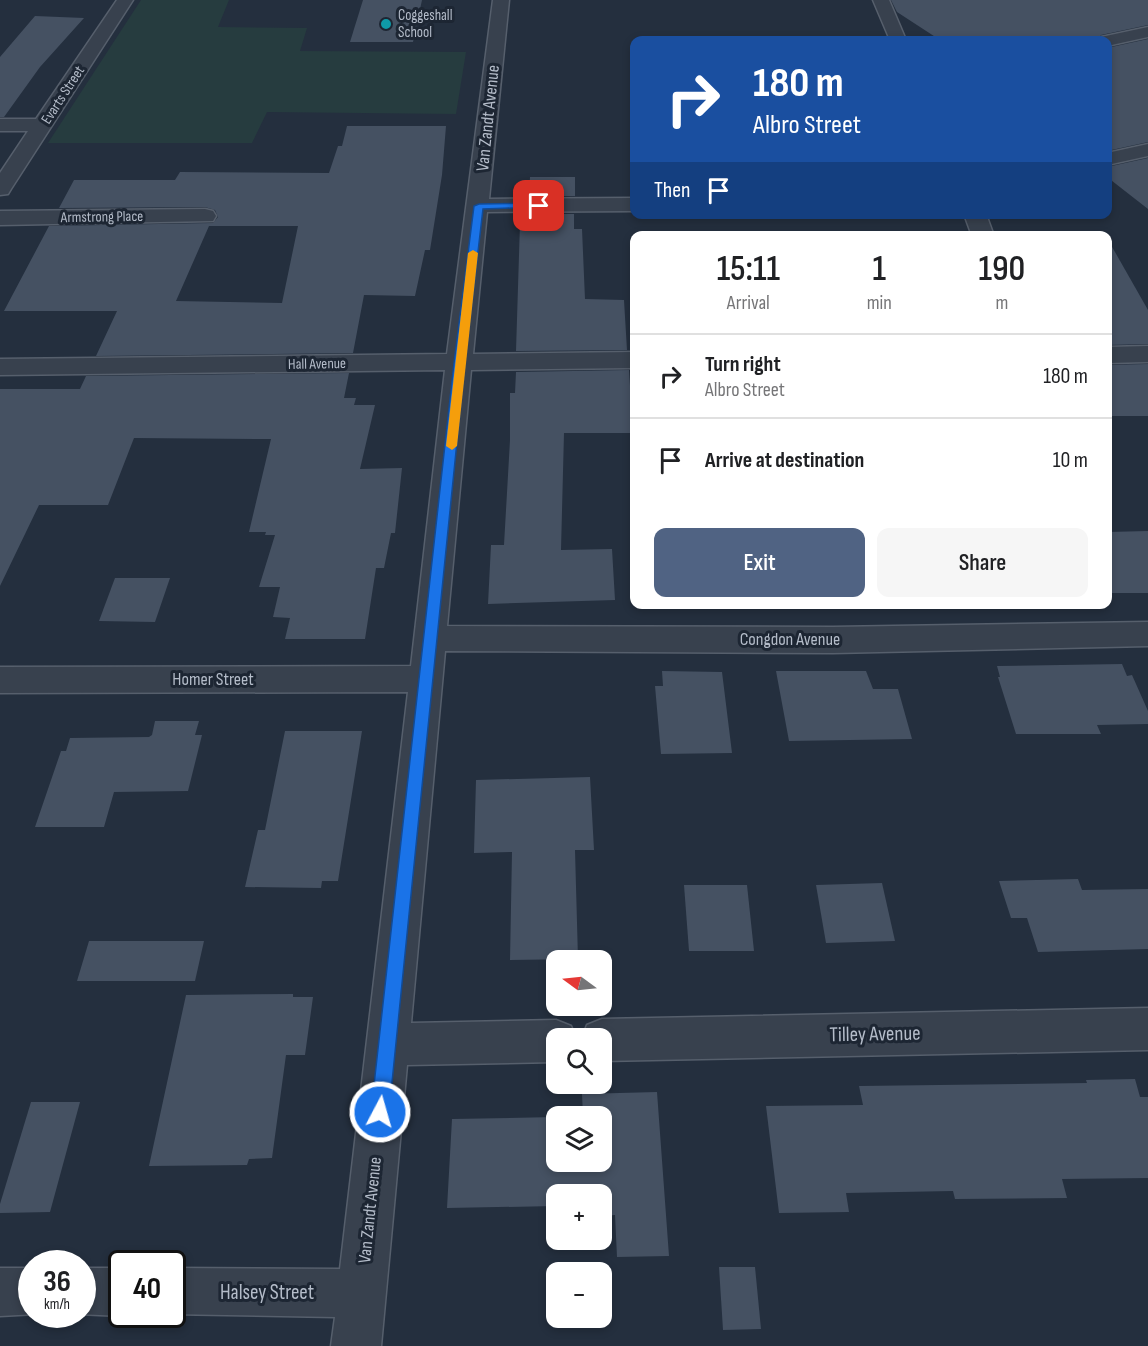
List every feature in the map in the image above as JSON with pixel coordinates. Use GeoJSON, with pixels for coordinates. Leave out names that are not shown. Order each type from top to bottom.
{"type":"FeatureCollection","features":[{"type":"Feature","properties":{"kind":"street","name":"Evarts Street"},"geometry":{"type":"LineString","coordinates":[[0,189],[125,0]]}},
{"type":"Feature","properties":{"kind":"street","name":"Van Zandt Avenue"},"geometry":{"type":"LineString","coordinates":[[356,1346],[459,363],[479,206],[501,0]]}},
{"type":"Feature","properties":{"kind":"street"},"geometry":{"type":"LineString","coordinates":[[883,0],[896,36]]}},
{"type":"Feature","properties":{"kind":"street"},"geometry":{"type":"LineString","coordinates":[[1112,40],[1148,32]]}},
{"type":"Feature","properties":{"kind":"street"},"geometry":{"type":"LineString","coordinates":[[0,126],[42,125]]}},
{"type":"Feature","properties":{"kind":"street"},"geometry":{"type":"LineString","coordinates":[[1112,158],[1148,150]]}},
{"type":"Feature","properties":{"kind":"street"},"geometry":{"type":"LineString","coordinates":[[479,206],[630,205]]}},
{"type":"Feature","properties":{"kind":"street","name":"Armstrong Place"},"geometry":{"type":"LineString","coordinates":[[0,218],[205,216]]}},
{"type":"Feature","properties":{"kind":"street"},"geometry":{"type":"LineString","coordinates":[[1112,355],[1148,354]]}},
{"type":"Feature","properties":{"kind":"street","name":"Hall Avenue"},"geometry":{"type":"LineString","coordinates":[[0,367],[630,360]]}},
{"type":"Feature","properties":{"kind":"street","name":"Congdon Avenue"},"geometry":{"type":"LineString","coordinates":[[431,638],[833,640],[1148,634]]}},
{"type":"Feature","properties":{"kind":"street","name":"Homer Street"},"geometry":{"type":"LineString","coordinates":[[0,680],[426,679]]}},
{"type":"Feature","properties":{"kind":"street","name":"Tilley Avenue"},"geometry":{"type":"LineString","coordinates":[[612,1040],[1148,1029]]}},
{"type":"Feature","properties":{"kind":"street"},"geometry":{"type":"LineString","coordinates":[[387,1044],[546,1041]]}},
{"type":"Feature","properties":{"kind":"street"},"geometry":{"type":"LineString","coordinates":[[0,1292],[18,1292]]}},
{"type":"Feature","properties":{"kind":"street","name":"Halsey Street"},"geometry":{"type":"LineString","coordinates":[[186,1292],[361,1293]]}},
{"type":"Feature","properties":{"kind":"green space"},"geometry":{"type":"Polygon","coordinates":[[[141,0],[229,0],[218,27],[307,28],[300,51],[466,52],[456,114],[267,112],[252,143],[48,143],[141,0]]]}},
{"type":"Feature","properties":{"kind":"building","name":"Coggeshall School"},"geometry":{"type":"Polygon","coordinates":[[[363,0],[422,0],[413,42],[350,42],[363,0]]]}},
{"type":"Feature","properties":{"kind":"building"},"geometry":{"type":"Polygon","coordinates":[[[891,0],[1148,0],[1148,25],[1100,36],[934,36],[897,12],[891,0]]]}},
{"type":"Feature","properties":{"kind":"building"},"geometry":{"type":"Polygon","coordinates":[[[35,16],[84,18],[40,67],[4,117],[0,117],[0,57],[35,16]]]}},
{"type":"Feature","properties":{"kind":"building"},"geometry":{"type":"Polygon","coordinates":[[[1148,39],[1148,142],[1112,150],[1112,47],[1148,39]]]}},
{"type":"Feature","properties":{"kind":"building"},"geometry":{"type":"Polygon","coordinates":[[[347,126],[446,126],[442,175],[430,250],[425,250],[415,296],[364,295],[353,353],[96,356],[117,311],[4,311],[49,226],[213,223],[218,217],[215,210],[205,207],[59,208],[74,180],[175,180],[180,172],[329,173],[338,146],[342,146],[347,126]],[[209,226],[176,301],[282,303],[298,226],[209,226]]]}},
{"type":"Feature","properties":{"kind":"building"},"geometry":{"type":"Polygon","coordinates":[[[1148,158],[1148,209],[1112,181],[1112,166],[1148,158]]]}},
{"type":"Feature","properties":{"kind":"building"},"geometry":{"type":"Polygon","coordinates":[[[530,177],[575,177],[575,196],[529,196],[530,177]]]}},
{"type":"Feature","properties":{"kind":"building"},"geometry":{"type":"Polygon","coordinates":[[[528,214],[574,214],[574,229],[582,229],[585,299],[624,300],[627,350],[516,351],[520,223],[527,223],[528,214]]]}},
{"type":"Feature","properties":{"kind":"building"},"geometry":{"type":"Polygon","coordinates":[[[1112,247],[1148,310],[1148,344],[1112,345],[1112,247]]]}},
{"type":"Feature","properties":{"kind":"building"},"geometry":{"type":"Polygon","coordinates":[[[1148,364],[1148,416],[1112,416],[1112,365],[1148,364]]]}},
{"type":"Feature","properties":{"kind":"building"},"geometry":{"type":"Polygon","coordinates":[[[629,370],[630,433],[564,433],[561,550],[612,549],[615,600],[488,604],[491,545],[504,545],[510,440],[510,393],[515,393],[516,372],[629,370]]]}},
{"type":"Feature","properties":{"kind":"building"},"geometry":{"type":"Polygon","coordinates":[[[349,373],[344,398],[356,398],[354,405],[375,405],[360,469],[402,468],[395,533],[391,533],[384,568],[376,568],[365,639],[285,639],[290,618],[273,617],[280,587],[259,587],[275,535],[265,535],[266,532],[249,532],[271,439],[134,438],[108,505],[39,505],[0,586],[0,389],[80,389],[86,376],[349,373]]]}},
{"type":"Feature","properties":{"kind":"building"},"geometry":{"type":"Polygon","coordinates":[[[1148,531],[1148,593],[1112,593],[1112,532],[1148,531]]]}},
{"type":"Feature","properties":{"kind":"building"},"geometry":{"type":"Polygon","coordinates":[[[115,578],[170,578],[155,622],[99,621],[115,578]]]}},
{"type":"Feature","properties":{"kind":"building"},"geometry":{"type":"Polygon","coordinates":[[[1122,664],[1127,676],[1132,675],[1148,711],[1148,724],[1097,725],[1101,734],[1016,734],[998,677],[1000,677],[997,666],[1122,664]]]}},
{"type":"Feature","properties":{"kind":"building"},"geometry":{"type":"Polygon","coordinates":[[[662,671],[722,672],[732,753],[661,754],[655,686],[663,686],[662,671]]]}},
{"type":"Feature","properties":{"kind":"building"},"geometry":{"type":"Polygon","coordinates":[[[776,671],[866,671],[873,689],[898,689],[912,739],[789,741],[776,671]]]}},
{"type":"Feature","properties":{"kind":"building"},"geometry":{"type":"Polygon","coordinates":[[[155,721],[199,721],[195,735],[202,735],[188,791],[114,792],[104,827],[35,827],[61,751],[66,751],[70,738],[149,737],[152,735],[155,721]]]}},
{"type":"Feature","properties":{"kind":"building"},"geometry":{"type":"Polygon","coordinates":[[[285,731],[362,731],[338,881],[322,881],[321,888],[245,887],[258,830],[265,830],[285,731]]]}},
{"type":"Feature","properties":{"kind":"building"},"geometry":{"type":"Polygon","coordinates":[[[590,777],[594,850],[575,850],[578,950],[546,950],[546,959],[510,960],[512,852],[474,853],[476,780],[590,777]]]}},
{"type":"Feature","properties":{"kind":"building"},"geometry":{"type":"Polygon","coordinates":[[[1078,879],[1082,890],[1148,889],[1148,949],[1038,952],[1027,918],[1011,918],[999,881],[1078,879]]]}},
{"type":"Feature","properties":{"kind":"building"},"geometry":{"type":"Polygon","coordinates":[[[882,883],[895,941],[826,943],[816,885],[882,883]]]}},
{"type":"Feature","properties":{"kind":"building"},"geometry":{"type":"Polygon","coordinates":[[[684,885],[747,885],[754,951],[689,951],[684,885]]]}},
{"type":"Feature","properties":{"kind":"building"},"geometry":{"type":"Polygon","coordinates":[[[89,941],[204,941],[195,981],[77,981],[89,941]]]}},
{"type":"Feature","properties":{"kind":"building"},"geometry":{"type":"Polygon","coordinates":[[[293,994],[293,997],[313,997],[305,1055],[286,1055],[272,1158],[249,1159],[247,1165],[149,1166],[186,995],[293,994]]]}},
{"type":"Feature","properties":{"kind":"building"},"geometry":{"type":"Polygon","coordinates":[[[1135,1079],[1140,1097],[1148,1097],[1148,1178],[1062,1179],[1067,1198],[955,1199],[953,1191],[846,1193],[849,1212],[779,1213],[766,1106],[863,1105],[859,1086],[1087,1083],[1086,1080],[1135,1079]]]}},
{"type":"Feature","properties":{"kind":"building"},"geometry":{"type":"Polygon","coordinates":[[[657,1092],[669,1256],[617,1257],[615,1215],[612,1215],[612,1184],[546,1184],[546,1206],[447,1208],[452,1119],[546,1117],[546,1172],[612,1172],[612,1106],[583,1106],[582,1094],[657,1092]]]}},
{"type":"Feature","properties":{"kind":"building"},"geometry":{"type":"Polygon","coordinates":[[[31,1102],[80,1102],[50,1212],[0,1213],[0,1204],[31,1102]]]}},
{"type":"Feature","properties":{"kind":"building"},"geometry":{"type":"Polygon","coordinates":[[[719,1267],[755,1267],[761,1329],[723,1330],[719,1267]]]}},
{"type":"Feature","properties":{"kind":"slow traffic"},"geometry":{"type":"LineString","coordinates":[[452,446],[459,363],[473,253]]}},
{"type":"Feature","properties":{"kind":"place","name":"Coggeshall School"},"geometry":{"type":"Point","coordinates":[386,24]}},
{"type":"Feature","properties":{"kind":"route"},"geometry":{"type":"LineString","coordinates":[[380,1112],[459,363],[479,206],[539,206]]}}]}
